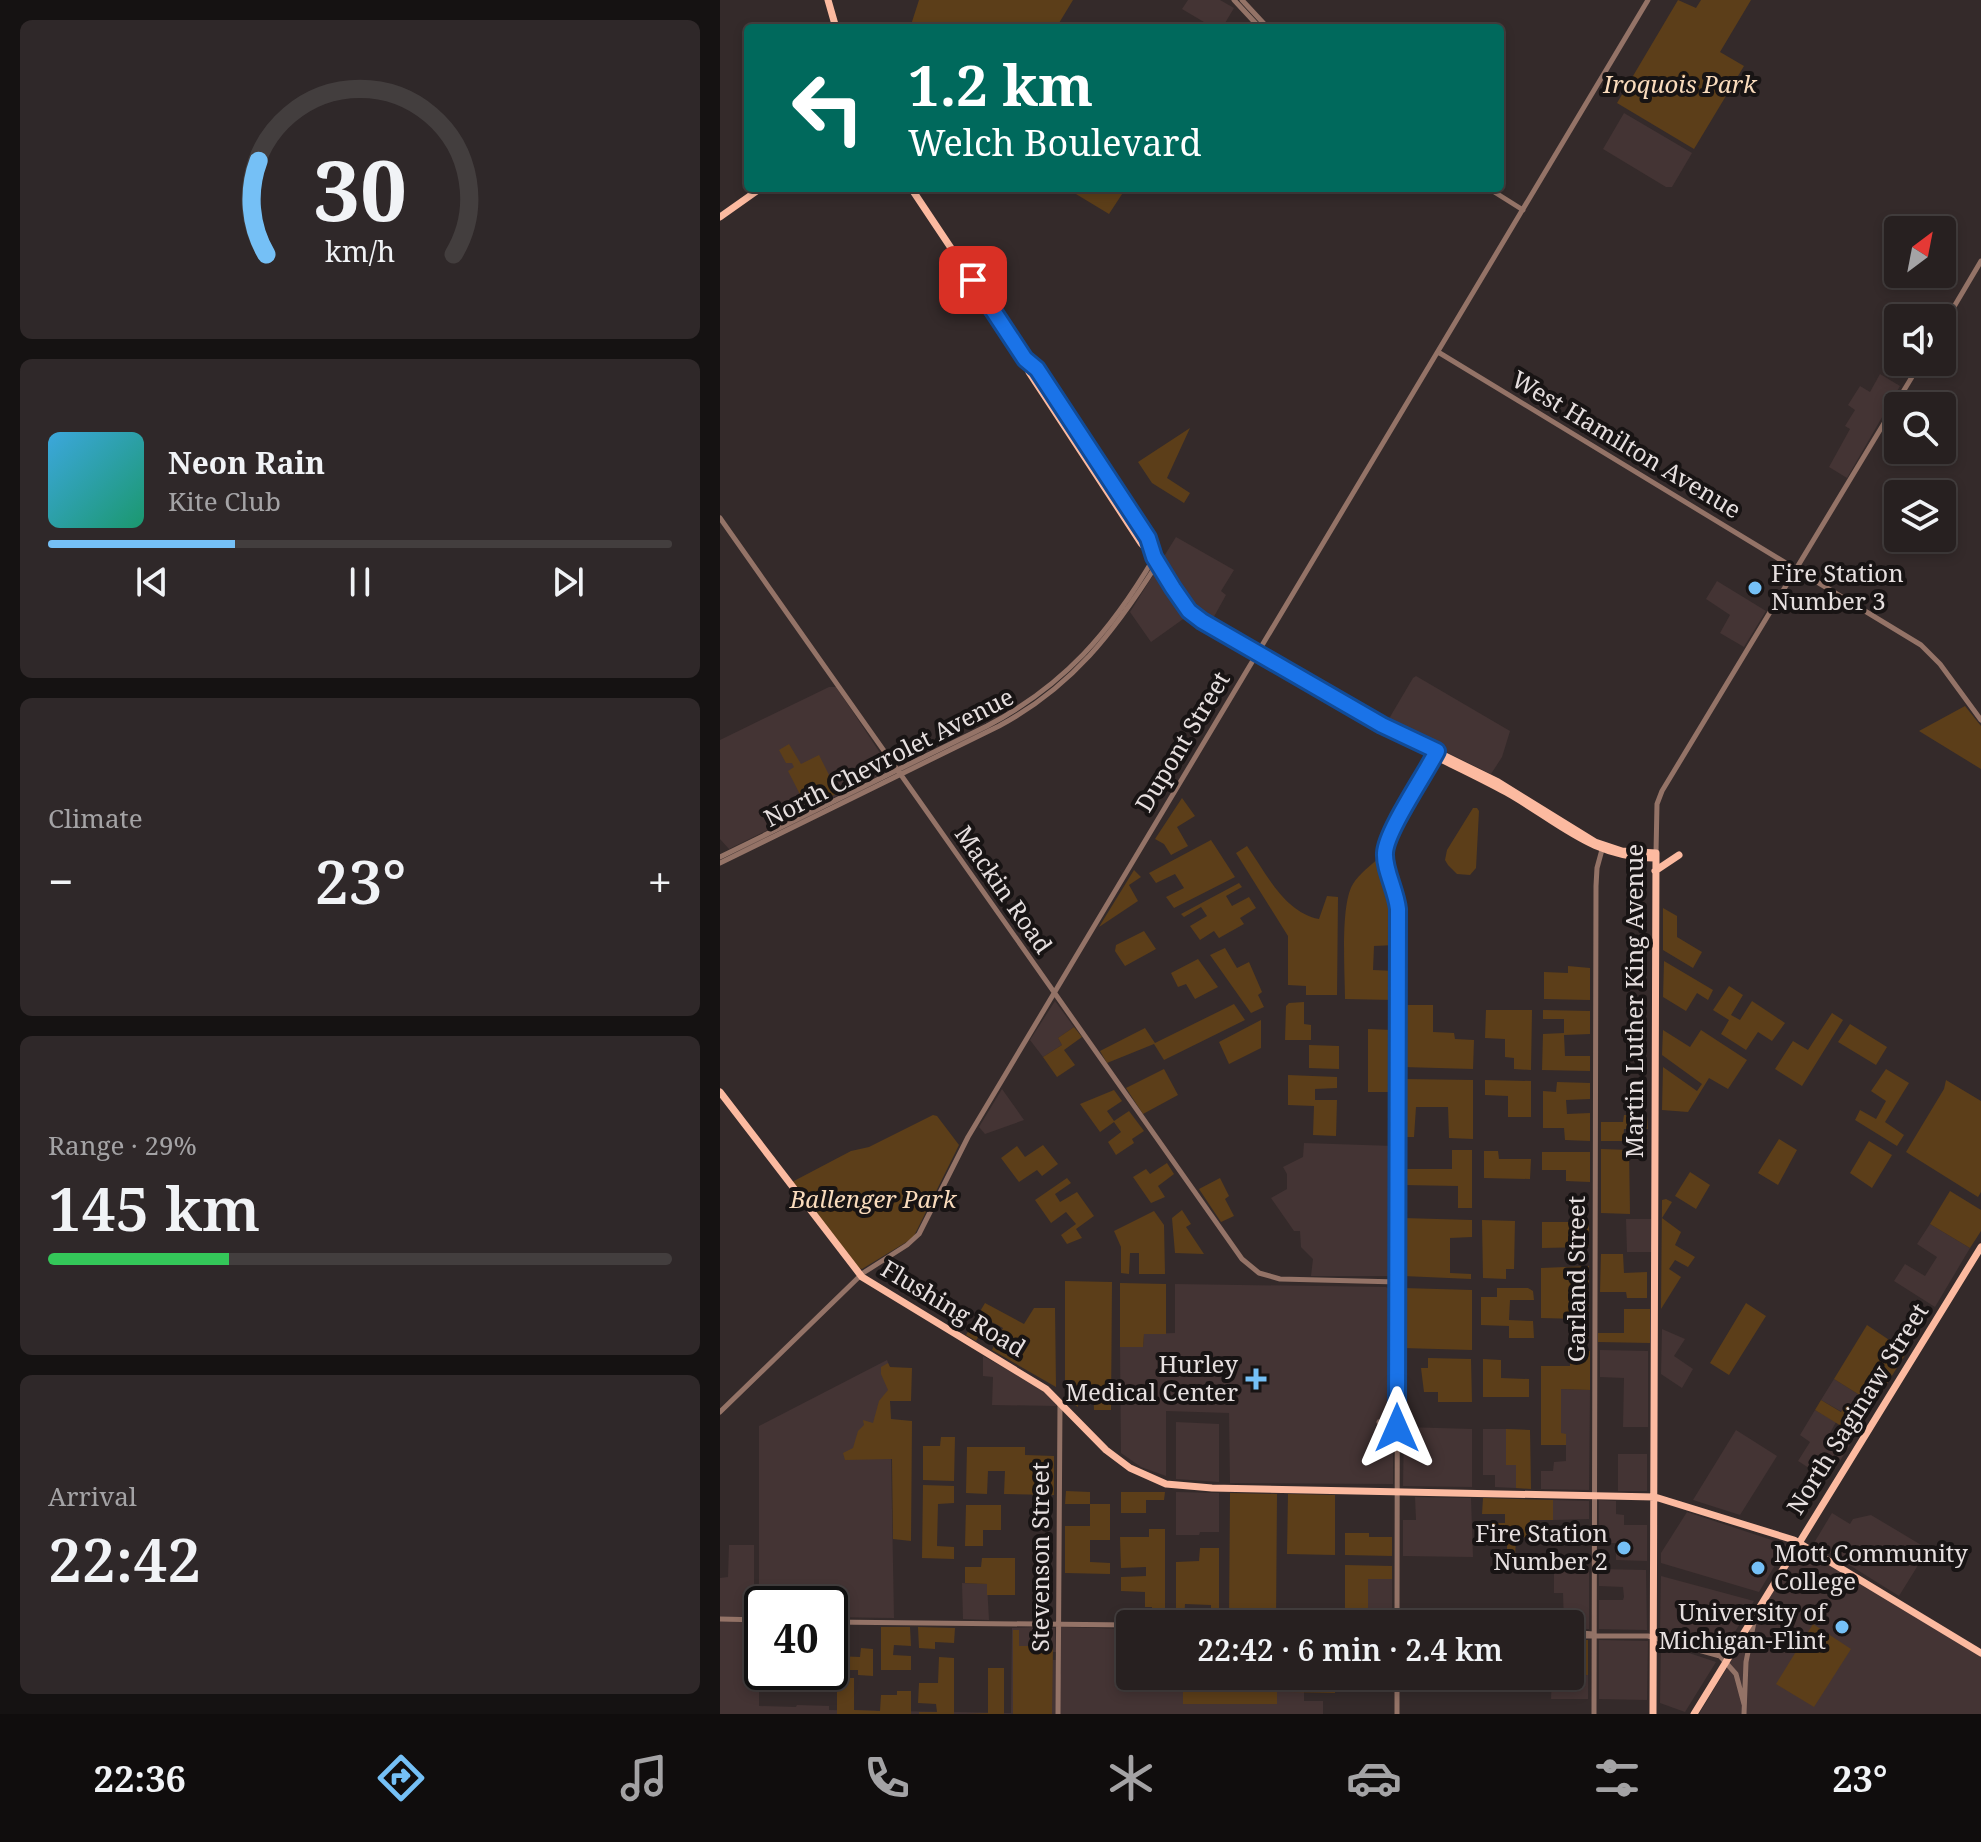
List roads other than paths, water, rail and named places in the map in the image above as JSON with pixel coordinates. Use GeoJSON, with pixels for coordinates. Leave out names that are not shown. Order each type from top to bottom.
{"type":"FeatureCollection","features":[{"type":"Feature","properties":{"kind":"main road"},"geometry":{"type":"LineString","coordinates":[[828,0],[835,24]]}},
{"type":"Feature","properties":{"kind":"main road"},"geometry":{"type":"LineString","coordinates":[[720,217],[755,192]]}},
{"type":"Feature","properties":{"kind":"main road"},"geometry":{"type":"LineString","coordinates":[[914,192],[1025,359],[1037,369],[1100,464],[1148,538],[1156,560],[1192,614],[1382,725],[1498,782],[1603,848],[1656,855]]}},
{"type":"Feature","properties":{"kind":"main road","name":"Martin Luther King Avenue"},"geometry":{"type":"LineString","coordinates":[[1653,1714],[1656,855]]}},
{"type":"Feature","properties":{"kind":"main road"},"geometry":{"type":"LineString","coordinates":[[1655,871],[1679,855]]}},
{"type":"Feature","properties":{"kind":"main road","name":"Flushing Road"},"geometry":{"type":"LineString","coordinates":[[720,1092],[860,1275],[1040,1385],[1119,1461],[1171,1485],[1397,1491]]}},
{"type":"Feature","properties":{"kind":"main road","name":"North Saginaw Street"},"geometry":{"type":"LineString","coordinates":[[1694,1714],[1981,1247]]}},
{"type":"Feature","properties":{"kind":"main road"},"geometry":{"type":"LineString","coordinates":[[1397,1491],[1653,1497],[1799,1543],[1981,1653]]}},
{"type":"Feature","properties":{"kind":"street"},"geometry":{"type":"LineString","coordinates":[[1234,0],[1256,24]]}},
{"type":"Feature","properties":{"kind":"street"},"geometry":{"type":"LineString","coordinates":[[1242,0],[1264,24]]}},
{"type":"Feature","properties":{"kind":"street","name":"Dupont Street"},"geometry":{"type":"LineString","coordinates":[[720,1412],[860,1275],[919,1234],[965,1142],[1648,0]]}},
{"type":"Feature","properties":{"kind":"street"},"geometry":{"type":"LineString","coordinates":[[1494,192],[1523,210]]}},
{"type":"Feature","properties":{"kind":"street"},"geometry":{"type":"LineString","coordinates":[[1956,304],[1981,261]]}},
{"type":"Feature","properties":{"kind":"street","name":"West Hamilton Avenue"},"geometry":{"type":"LineString","coordinates":[[1438,352],[1925,648],[1981,720]]}},
{"type":"Feature","properties":{"kind":"street","name":"Martin Luther King Avenue"},"geometry":{"type":"LineString","coordinates":[[1656,855],[1657,806],[1662,791],[1913,376]]}},
{"type":"Feature","properties":{"kind":"street","name":"Mackin Road"},"geometry":{"type":"LineString","coordinates":[[720,518],[1249,1267],[1263,1275],[1290,1280],[1398,1282]]}},
{"type":"Feature","properties":{"kind":"street","name":"North Chevrolet Avenue"},"geometry":{"type":"LineString","coordinates":[[720,860],[1002,718],[1057,680],[1107,630],[1156,560]]}},
{"type":"Feature","properties":{"kind":"street"},"geometry":{"type":"LineString","coordinates":[[1397,1610],[1398,909],[1385,854],[1391,836],[1436,754]]}},
{"type":"Feature","properties":{"kind":"street","name":"Garland Street"},"geometry":{"type":"LineString","coordinates":[[1594,1714],[1596,886],[1603,848]]}},
{"type":"Feature","properties":{"kind":"street","name":"Stevenson Street"},"geometry":{"type":"LineString","coordinates":[[1058,1714],[1060,1401]]}},
{"type":"Feature","properties":{"kind":"street"},"geometry":{"type":"LineString","coordinates":[[1379,1422],[1397,1438]]}},
{"type":"Feature","properties":{"kind":"street"},"geometry":{"type":"LineString","coordinates":[[1744,1714],[1745,1667],[1755,1615]]}},
{"type":"Feature","properties":{"kind":"street"},"geometry":{"type":"LineString","coordinates":[[720,1619],[744,1620]]}},
{"type":"Feature","properties":{"kind":"street"},"geometry":{"type":"LineString","coordinates":[[848,1621],[1116,1625]]}},
{"type":"Feature","properties":{"kind":"street"},"geometry":{"type":"LineString","coordinates":[[1584,1635],[1653,1637],[1719,1656],[1737,1676],[1744,1704]]}},
{"type":"Feature","properties":{"kind":"street"},"geometry":{"type":"LineString","coordinates":[[1397,1690],[1397,1714]]}},
{"type":"Feature","properties":{"kind":"place","name":"Fire Station Number 3"},"geometry":{"type":"Point","coordinates":[1755,588]}},
{"type":"Feature","properties":{"kind":"place","name":"Hurley Medical Center"},"geometry":{"type":"Point","coordinates":[1256,1379]}},
{"type":"Feature","properties":{"kind":"place","name":"Fire Station Number 2"},"geometry":{"type":"Point","coordinates":[1624,1548]}},
{"type":"Feature","properties":{"kind":"place","name":"Mott Community College"},"geometry":{"type":"Point","coordinates":[1758,1568]}},
{"type":"Feature","properties":{"kind":"place","name":"University of Michigan-Flint"},"geometry":{"type":"Point","coordinates":[1842,1627]}},
{"type":"Feature","properties":{"kind":"park label","name":"Iroquois Park"},"geometry":{"type":"Point","coordinates":[1680,85]}},
{"type":"Feature","properties":{"kind":"park label","name":"Ballenger Park"},"geometry":{"type":"Point","coordinates":[873,1200]}}]}
